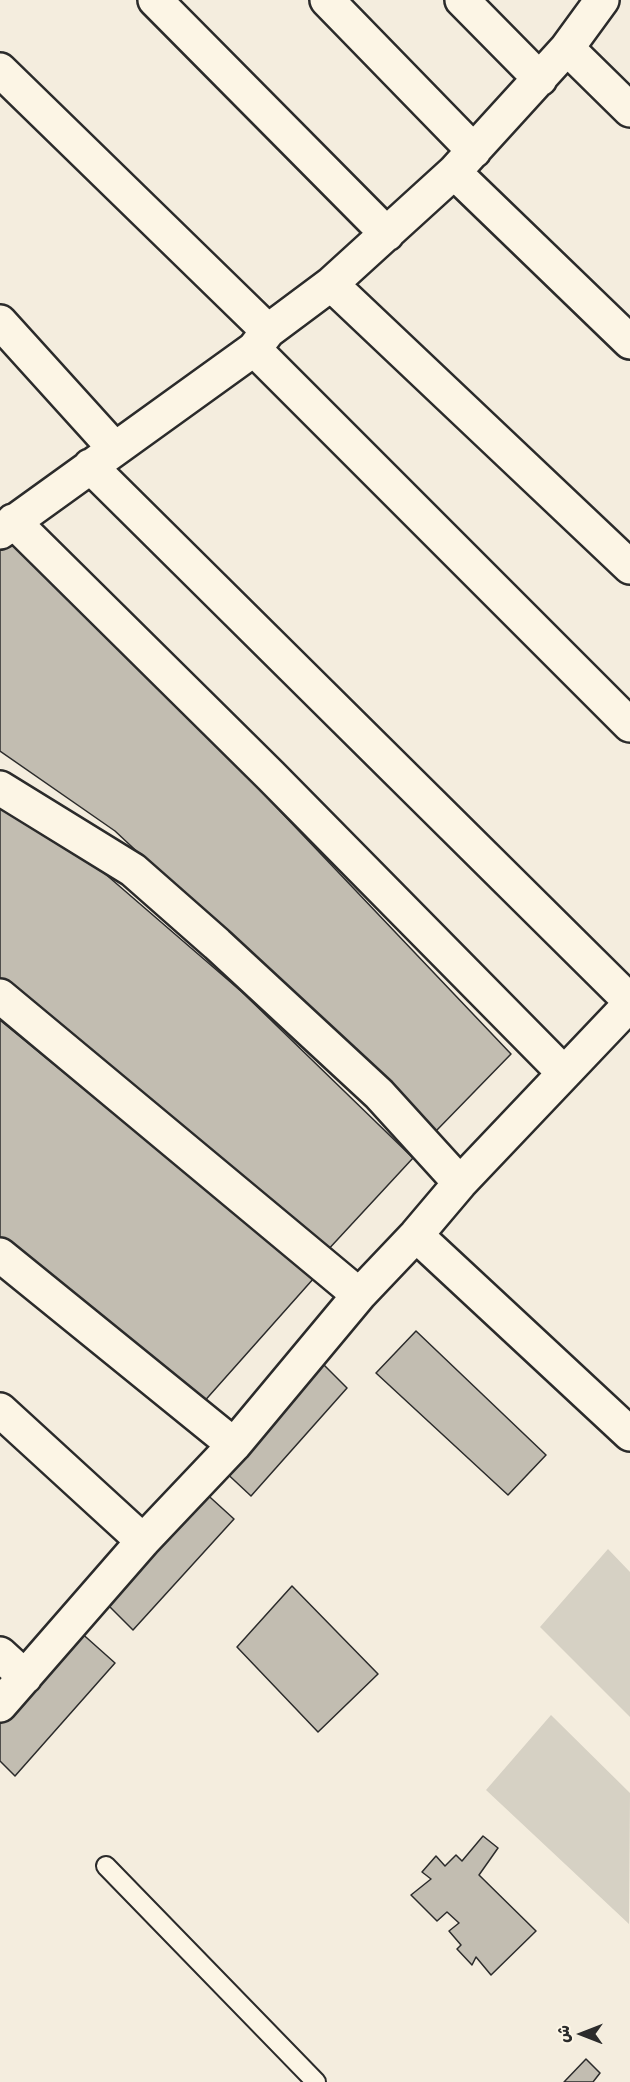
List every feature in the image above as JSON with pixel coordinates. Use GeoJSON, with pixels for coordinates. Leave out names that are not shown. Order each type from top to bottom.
{"type":"FeatureCollection","features":[{"type":"Feature","properties":{"kind":"street"},"geometry":{"type":"LineString","coordinates":[[155,0],[387,234]]}},
{"type":"Feature","properties":{"kind":"street"},"geometry":{"type":"LineString","coordinates":[[327,0],[464,161],[630,342]]}},
{"type":"Feature","properties":{"kind":"street"},"geometry":{"type":"LineString","coordinates":[[462,0],[540,79]]}},
{"type":"Feature","properties":{"kind":"street"},"geometry":{"type":"LineString","coordinates":[[564,1073],[272,776],[7,526],[261,340],[331,284],[464,161],[567,48],[602,0]]}},
{"type":"Feature","properties":{"kind":"street"},"geometry":{"type":"LineString","coordinates":[[567,48],[630,110]]}},
{"type":"Feature","properties":{"kind":"street"},"geometry":{"type":"LineString","coordinates":[[0,70],[630,725]]}},
{"type":"Feature","properties":{"kind":"street"},"geometry":{"type":"LineString","coordinates":[[331,284],[630,567]]}},
{"type":"Feature","properties":{"kind":"street"},"geometry":{"type":"LineString","coordinates":[[0,322],[103,457],[630,1003],[460,1183],[359,1295],[234,1445],[143,1541],[0,1705]]}},
{"type":"Feature","properties":{"kind":"street"},"geometry":{"type":"LineString","coordinates":[[0,788],[133,870],[218,944],[379,1094],[460,1183]]}},
{"type":"Feature","properties":{"kind":"street"},"geometry":{"type":"LineString","coordinates":[[0,996],[359,1295]]}},
{"type":"Feature","properties":{"kind":"street"},"geometry":{"type":"LineString","coordinates":[[416,1234],[630,1434]]}},
{"type":"Feature","properties":{"kind":"street"},"geometry":{"type":"LineString","coordinates":[[0,1255],[234,1445]]}},
{"type":"Feature","properties":{"kind":"street"},"geometry":{"type":"LineString","coordinates":[[0,1410],[143,1541]]}},
{"type":"Feature","properties":{"kind":"street"},"geometry":{"type":"LineString","coordinates":[[0,1654],[25,1677]]}},
{"type":"Feature","properties":{"kind":"lane"},"geometry":{"type":"LineString","coordinates":[[106,1866],[315,2082]]}},
{"type":"Feature","properties":{"kind":"shaded area"},"geometry":{"type":"Polygon","coordinates":[[[608,1549],[630,1572],[630,1717],[540,1627],[608,1549]]]}},
{"type":"Feature","properties":{"kind":"shaded area"},"geometry":{"type":"Polygon","coordinates":[[[551,1715],[630,1793],[629,1924],[486,1790],[551,1715]]]}},
{"type":"Feature","properties":{"kind":"building"},"geometry":{"type":"Polygon","coordinates":[[[14,531],[511,1054],[436,1131],[115,831],[0,751],[0,543],[14,531]]]}},
{"type":"Feature","properties":{"kind":"building"},"geometry":{"type":"Polygon","coordinates":[[[0,803],[81,853],[242,992],[413,1158],[325,1253],[0,982],[0,803]]]}},
{"type":"Feature","properties":{"kind":"building"},"geometry":{"type":"Polygon","coordinates":[[[0,1020],[314,1278],[201,1405],[0,1237],[0,1020]]]}},
{"type":"Feature","properties":{"kind":"building"},"geometry":{"type":"Polygon","coordinates":[[[416,1331],[546,1455],[508,1495],[376,1373],[416,1331]]]}},
{"type":"Feature","properties":{"kind":"building"},"geometry":{"type":"Polygon","coordinates":[[[316,1357],[347,1388],[251,1496],[220,1467],[316,1357]]]}},
{"type":"Feature","properties":{"kind":"building"},"geometry":{"type":"Polygon","coordinates":[[[201,1489],[234,1519],[133,1630],[103,1600],[201,1489]]]}},
{"type":"Feature","properties":{"kind":"building"},"geometry":{"type":"Polygon","coordinates":[[[292,1586],[378,1674],[318,1732],[237,1647],[292,1586]]]}},
{"type":"Feature","properties":{"kind":"building"},"geometry":{"type":"Polygon","coordinates":[[[78,1630],[115,1663],[15,1776],[0,1761],[0,1719],[78,1630]]]}},
{"type":"Feature","properties":{"kind":"building"},"geometry":{"type":"Polygon","coordinates":[[[483,1836],[498,1848],[479,1875],[536,1931],[491,1975],[476,1957],[472,1965],[457,1949],[461,1945],[449,1931],[459,1923],[447,1912],[437,1921],[411,1895],[431,1879],[422,1872],[436,1856],[445,1866],[456,1855],[462,1861],[483,1836]]]}},
{"type":"Feature","properties":{"kind":"building"},"geometry":{"type":"Polygon","coordinates":[[[586,2059],[600,2073],[593,2082],[564,2082],[586,2059]]]}}]}
